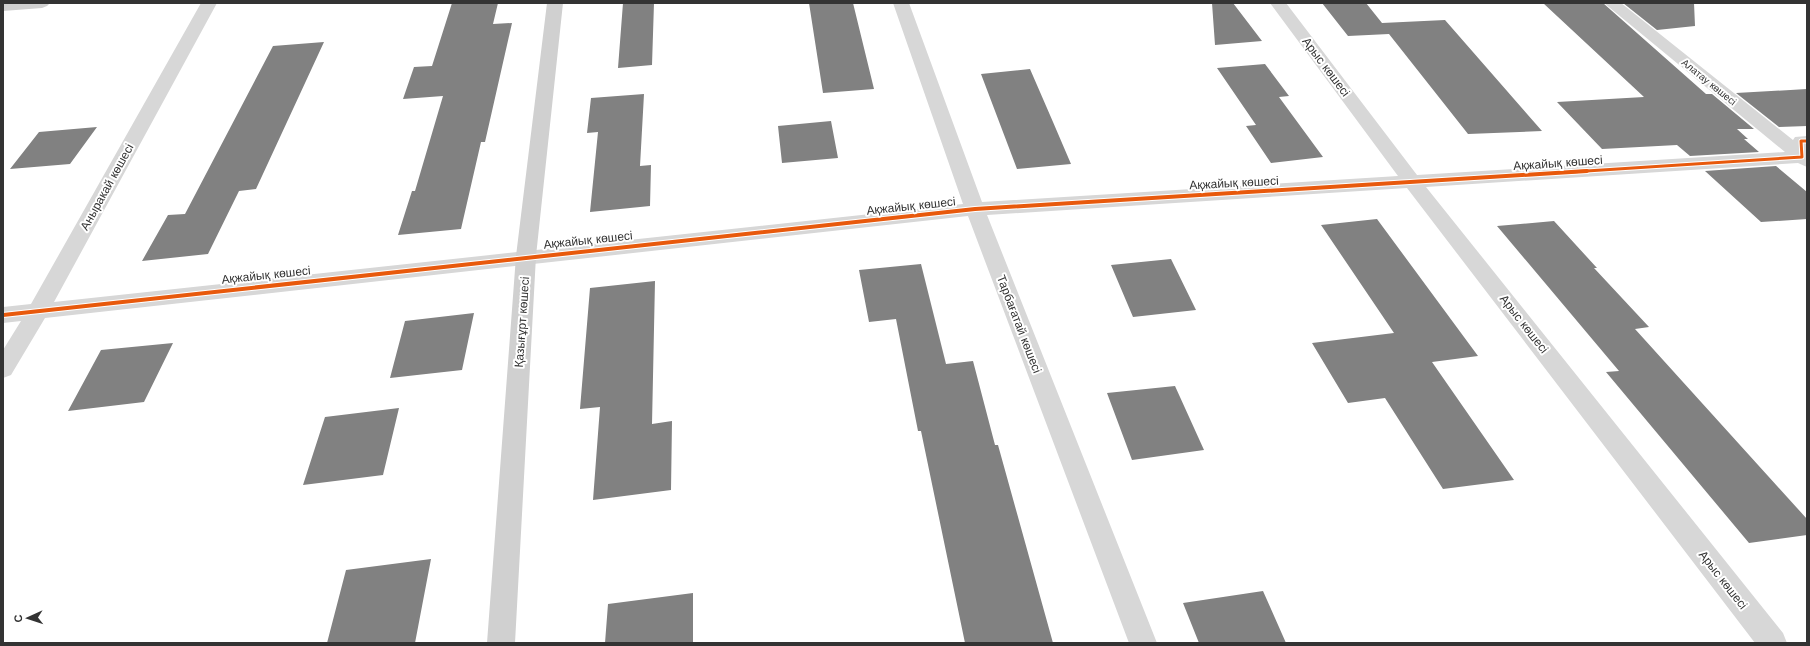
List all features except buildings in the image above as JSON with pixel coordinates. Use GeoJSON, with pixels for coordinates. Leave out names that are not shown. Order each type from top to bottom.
{"type":"FeatureCollection","features":[{"type":"Feature","properties":{"kind":"street"},"geometry":{"type":"LineString","coordinates":[[3,6],[42,3]]}},
{"type":"Feature","properties":{"kind":"street","name":"Аныракай көшесі"},"geometry":{"type":"LineString","coordinates":[[3,369],[38,311],[209,3]]}},
{"type":"Feature","properties":{"kind":"street","name":"Қазығұрт көшесі"},"geometry":{"type":"LineString","coordinates":[[501,643],[526,256],[555,3]]}},
{"type":"Feature","properties":{"kind":"street","name":"Тарбағатай көшесі"},"geometry":{"type":"LineString","coordinates":[[901,3],[975,209],[1143,643]]}},
{"type":"Feature","properties":{"kind":"street","name":"Арыс көшесі"},"geometry":{"type":"LineString","coordinates":[[1278,3],[1413,183],[1773,643]]}},
{"type":"Feature","properties":{"kind":"street","name":"Алатау көшесі"},"geometry":{"type":"LineString","coordinates":[[1612,3],[1805,153]]}},
{"type":"Feature","properties":{"kind":"street","name":"Ақжайық көшесі"},"geometry":{"type":"LineString","coordinates":[[3,315],[526,256],[975,209],[1413,183],[1805,153]]}},
{"type":"Feature","properties":{"kind":"cycle path"},"geometry":{"type":"LineString","coordinates":[[3,315],[975,209],[1802,157],[1801,141],[1807,141]]}}]}
